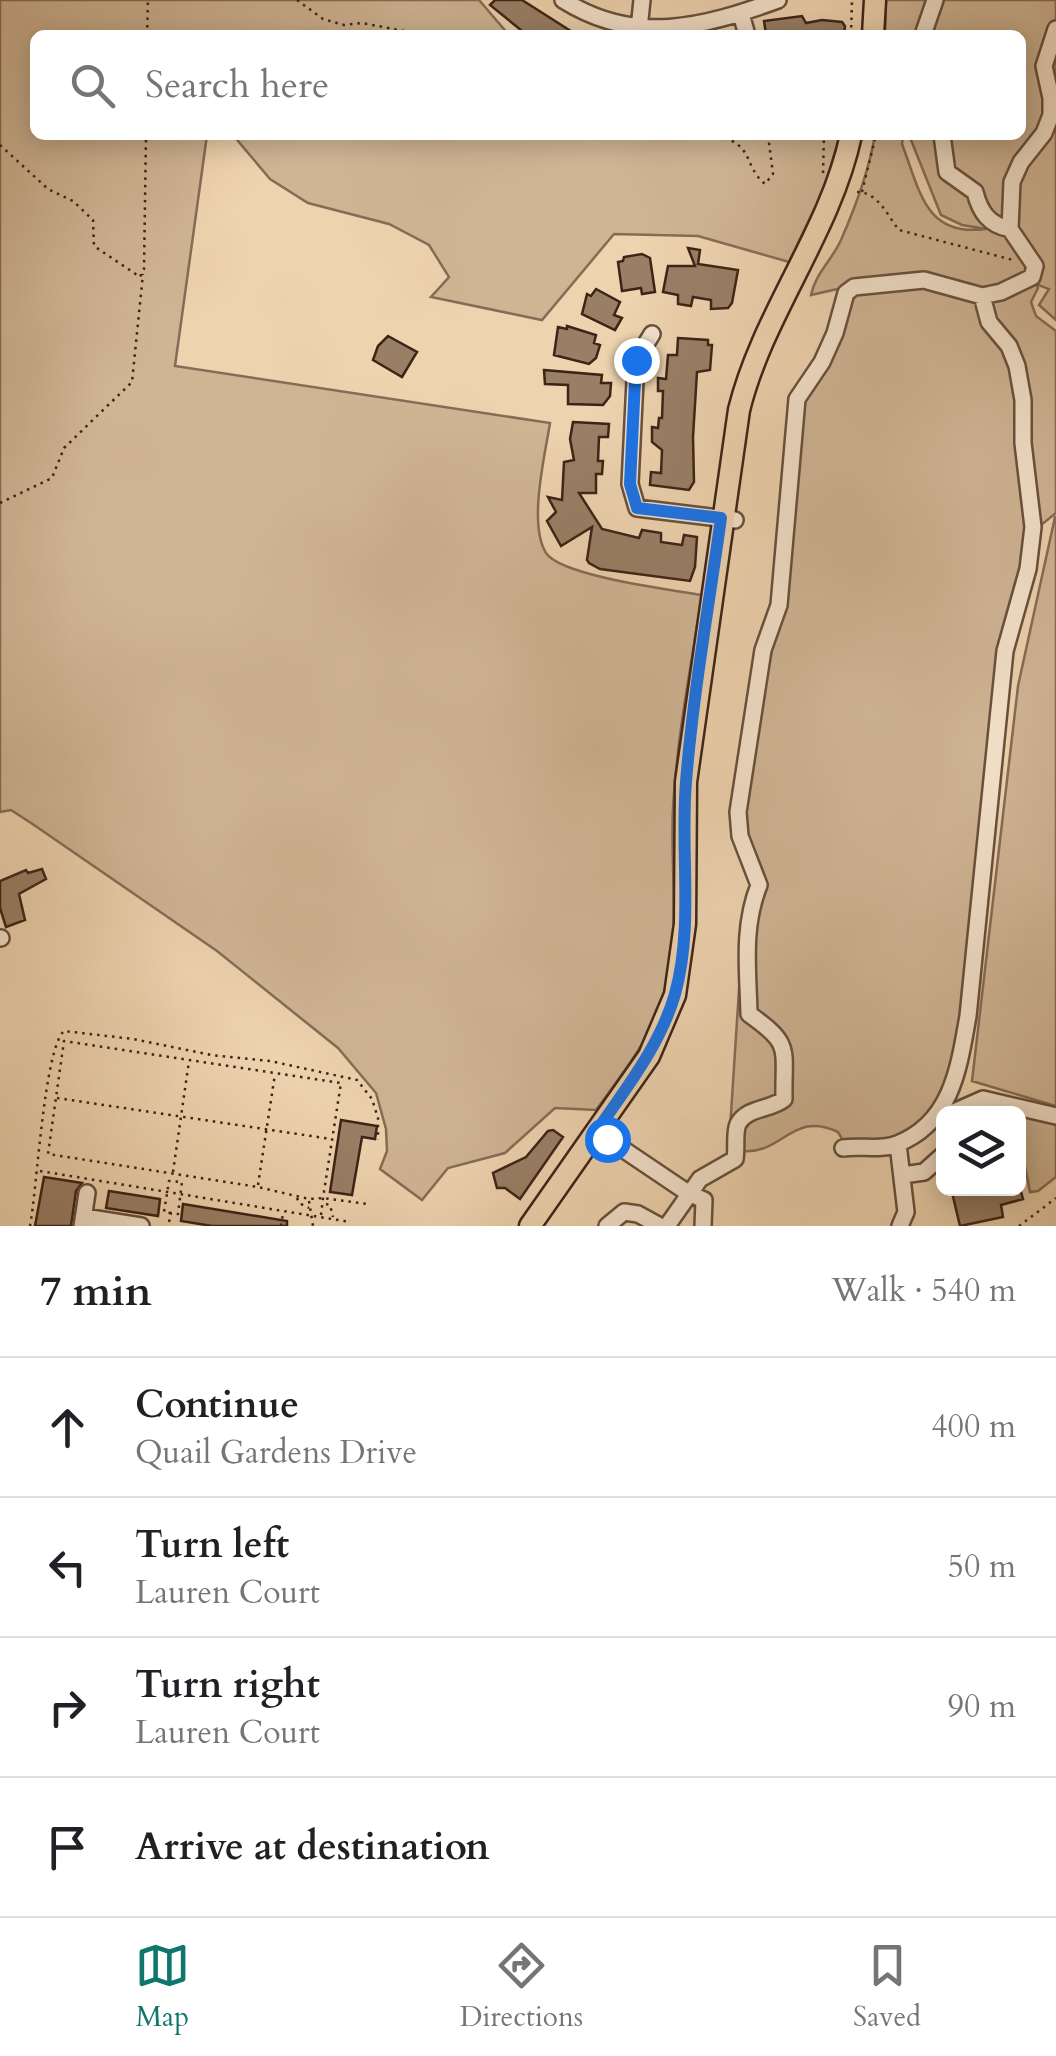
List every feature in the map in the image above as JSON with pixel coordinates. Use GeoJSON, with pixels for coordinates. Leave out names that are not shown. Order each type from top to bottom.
{"type":"FeatureCollection","features":[{"type":"Feature","properties":{"kind":"main road"},"geometry":{"type":"LineString","coordinates":[[859,0],[860,30]]}},
{"type":"Feature","properties":{"kind":"main road"},"geometry":{"type":"LineString","coordinates":[[873,30],[875,0]]}},
{"type":"Feature","properties":{"kind":"main road"},"geometry":{"type":"LineString","coordinates":[[545,1226],[658,1039],[675,995],[685,924],[686,782],[728,519],[744,386],[766,332],[823,219],[850,140]]}},
{"type":"Feature","properties":{"kind":"main road"},"geometry":{"type":"LineString","coordinates":[[728,519],[757,387],[770,351],[840,210],[861,140]]}},
{"type":"Feature","properties":{"kind":"main road"},"geometry":{"type":"LineString","coordinates":[[530,1226],[602,1135]]}},
{"type":"Feature","properties":{"kind":"street"},"geometry":{"type":"LineString","coordinates":[[563,0],[585,14],[639,29],[694,26],[778,0]]}},
{"type":"Feature","properties":{"kind":"street"},"geometry":{"type":"LineString","coordinates":[[639,29],[642,0]]}},
{"type":"Feature","properties":{"kind":"street"},"geometry":{"type":"LineString","coordinates":[[859,0],[875,0]]}},
{"type":"Feature","properties":{"kind":"street"},"geometry":{"type":"LineString","coordinates":[[925,30],[935,0]]}},
{"type":"Feature","properties":{"kind":"street"},"geometry":{"type":"LineString","coordinates":[[741,14],[746,30]]}},
{"type":"Feature","properties":{"kind":"street"},"geometry":{"type":"LineString","coordinates":[[607,1226],[624,1212],[663,1226],[700,1180],[734,1159],[736,1128],[741,1119],[784,1099],[782,1042],[775,1032],[749,1014],[745,972],[749,912],[759,885],[740,836],[738,812],[763,650],[779,604],[796,399],[822,362],[836,333],[846,293],[854,287],[924,280],[982,296],[1001,292],[1032,277],[1035,266],[1010,229],[1010,192],[1016,172],[1044,133],[1051,115],[1052,98],[1044,66],[1056,29]]}},
{"type":"Feature","properties":{"kind":"street"},"geometry":{"type":"LineString","coordinates":[[943,140],[947,172],[975,192],[980,210],[996,226],[1010,229]]}},
{"type":"Feature","properties":{"kind":"street"},"geometry":{"type":"LineString","coordinates":[[946,1106],[968,1016],[1005,651],[1032,550],[1032,509],[1017,366],[1009,346],[989,322],[982,296]]}},
{"type":"Feature","properties":{"kind":"street"},"geometry":{"type":"LineString","coordinates":[[652,334],[636,360],[630,484],[637,508],[728,519]]}},
{"type":"Feature","properties":{"kind":"street"},"geometry":{"type":"LineString","coordinates":[[965,1106],[983,1100],[1010,1106]]}},
{"type":"Feature","properties":{"kind":"street"},"geometry":{"type":"LineString","coordinates":[[1026,1109],[1056,1116]]}},
{"type":"Feature","properties":{"kind":"street"},"geometry":{"type":"LineString","coordinates":[[843,1148],[898,1144],[936,1118]]}},
{"type":"Feature","properties":{"kind":"street"},"geometry":{"type":"LineString","coordinates":[[602,1135],[704,1200],[702,1226]]}},
{"type":"Feature","properties":{"kind":"street"},"geometry":{"type":"LineString","coordinates":[[898,1144],[906,1212],[900,1226]]}},
{"type":"Feature","properties":{"kind":"street"},"geometry":{"type":"LineString","coordinates":[[903,1178],[924,1172],[936,1161]]}},
{"type":"Feature","properties":{"kind":"street"},"geometry":{"type":"LineString","coordinates":[[903,1178],[910,1183],[936,1175]]}},
{"type":"Feature","properties":{"kind":"street"},"geometry":{"type":"LineString","coordinates":[[87,1193],[83,1221],[135,1226]]}},
{"type":"Feature","properties":{"kind":"path"},"geometry":{"type":"LineString","coordinates":[[147,30],[148,0]]}},
{"type":"Feature","properties":{"kind":"path"},"geometry":{"type":"LineString","coordinates":[[297,0],[323,18],[344,25],[362,23],[399,30]]}},
{"type":"Feature","properties":{"kind":"path"},"geometry":{"type":"LineString","coordinates":[[852,30],[859,0]]}},
{"type":"Feature","properties":{"kind":"path"},"geometry":{"type":"LineString","coordinates":[[0,502],[52,478],[64,448],[132,382],[144,269],[146,140]]}},
{"type":"Feature","properties":{"kind":"path"},"geometry":{"type":"LineString","coordinates":[[730,140],[748,154],[759,180],[765,184],[773,174],[769,140]]}},
{"type":"Feature","properties":{"kind":"path"},"geometry":{"type":"LineString","coordinates":[[824,140],[824,179]]}},
{"type":"Feature","properties":{"kind":"path"},"geometry":{"type":"LineString","coordinates":[[875,140],[859,192],[867,192],[878,201],[899,230],[1035,266]]}},
{"type":"Feature","properties":{"kind":"path"},"geometry":{"type":"LineString","coordinates":[[0,145],[48,189],[73,201],[93,220],[94,246],[140,276],[144,269]]}},
{"type":"Feature","properties":{"kind":"path"},"geometry":{"type":"LineString","coordinates":[[30,1226],[39,1171],[40,1114],[48,1092],[56,1040],[64,1030],[270,1061],[357,1080],[372,1099],[378,1118],[378,1140]]}},
{"type":"Feature","properties":{"kind":"path"},"geometry":{"type":"LineString","coordinates":[[321,1226],[321,1216],[324,1200],[341,1082],[64,1040],[48,1154],[258,1187],[309,1200],[324,1200],[367,1204]]}},
{"type":"Feature","properties":{"kind":"path"},"geometry":{"type":"LineString","coordinates":[[172,1174],[190,1060]]}},
{"type":"Feature","properties":{"kind":"path"},"geometry":{"type":"LineString","coordinates":[[258,1187],[275,1073]]}},
{"type":"Feature","properties":{"kind":"path"},"geometry":{"type":"LineString","coordinates":[[54,1098],[332,1139]]}},
{"type":"Feature","properties":{"kind":"path"},"geometry":{"type":"LineString","coordinates":[[39,1171],[350,1222]]}},
{"type":"Feature","properties":{"kind":"path"},"geometry":{"type":"LineString","coordinates":[[169,1180],[182,1182],[178,1214],[164,1212],[167,1192],[169,1180]]}},
{"type":"Feature","properties":{"kind":"path"},"geometry":{"type":"LineString","coordinates":[[296,1196],[299,1203],[310,1209]]}},
{"type":"Feature","properties":{"kind":"path"},"geometry":{"type":"LineString","coordinates":[[1019,1226],[1056,1198]]}},
{"type":"Feature","properties":{"kind":"path"},"geometry":{"type":"LineString","coordinates":[[309,1200],[313,1226]]}},
{"type":"Feature","properties":{"kind":"path"},"geometry":{"type":"LineString","coordinates":[[324,1200],[330,1205],[333,1218],[328,1226]]}},
{"type":"Feature","properties":{"kind":"path"},"geometry":{"type":"LineString","coordinates":[[292,1211],[299,1203]]}},
{"type":"Feature","properties":{"kind":"path"},"geometry":{"type":"LineString","coordinates":[[282,1226],[284,1211]]}},
{"type":"Feature","properties":{"kind":"path"},"geometry":{"type":"LineString","coordinates":[[170,1213],[170,1222]]}},
{"type":"Feature","properties":{"kind":"shaded area"},"geometry":{"type":"Polygon","coordinates":[[[0,0],[479,0],[505,30],[30,30],[30,140],[206,140],[175,366],[550,423],[538,508],[546,553],[572,569],[594,575],[702,595],[675,781],[671,962],[662,1002],[638,1051],[596,1110],[555,1108],[505,1153],[448,1168],[422,1200],[380,1169],[387,1151],[386,1129],[376,1093],[338,1048],[217,951],[11,810],[0,812],[0,0]]]}},
{"type":"Feature","properties":{"kind":"shaded area"},"geometry":{"type":"Polygon","coordinates":[[[886,0],[1056,0],[1056,320],[1039,305],[1049,289],[1036,284],[1031,302],[1036,316],[1056,331],[1056,513],[1030,534],[1016,600],[964,1013],[952,1071],[934,1112],[904,1134],[868,1142],[844,1142],[838,1132],[809,1126],[768,1147],[742,1151],[730,1129],[743,928],[759,886],[742,815],[799,403],[855,292],[932,287],[991,302],[1014,294],[881,279],[811,295],[851,215],[874,140],[902,140],[920,194],[937,218],[966,230],[986,229],[962,225],[941,215],[911,140],[1026,140],[1026,30],[885,30],[886,0]]]}},
{"type":"Feature","properties":{"kind":"shaded area"},"geometry":{"type":"Polygon","coordinates":[[[237,140],[839,140],[824,189],[789,262],[698,236],[614,234],[542,320],[431,297],[449,277],[429,245],[389,224],[308,203],[270,179],[237,140]]]}},
{"type":"Feature","properties":{"kind":"shaded area"},"geometry":{"type":"Polygon","coordinates":[[[1055,517],[1056,1106],[972,1081],[1018,686],[1055,517]]]}},
{"type":"Feature","properties":{"kind":"shaded area"},"geometry":{"type":"Polygon","coordinates":[[[1026,1115],[1056,1120],[1056,1177],[1038,1191],[1030,1192],[1026,1115]]]}},
{"type":"Feature","properties":{"kind":"building"},"geometry":{"type":"Polygon","coordinates":[[[495,0],[522,0],[569,30],[521,30],[490,5],[495,0]]]}},
{"type":"Feature","properties":{"kind":"building"},"geometry":{"type":"Polygon","coordinates":[[[802,16],[806,23],[822,20],[842,22],[845,26],[845,30],[765,30],[764,21],[802,16]]]}},
{"type":"Feature","properties":{"kind":"building"},"geometry":{"type":"Polygon","coordinates":[[[688,248],[700,250],[698,264],[738,270],[728,308],[711,309],[711,300],[693,297],[691,306],[678,304],[678,295],[663,292],[668,266],[695,266],[688,248]]]}},
{"type":"Feature","properties":{"kind":"building"},"geometry":{"type":"Polygon","coordinates":[[[642,254],[650,258],[655,292],[642,294],[641,288],[622,291],[618,262],[642,254]]]}},
{"type":"Feature","properties":{"kind":"building"},"geometry":{"type":"Polygon","coordinates":[[[596,289],[620,302],[614,315],[622,318],[615,330],[582,314],[587,294],[591,296],[596,289]]]}},
{"type":"Feature","properties":{"kind":"building"},"geometry":{"type":"Polygon","coordinates":[[[558,327],[596,335],[594,343],[600,345],[596,358],[589,364],[554,355],[558,327]]]}},
{"type":"Feature","properties":{"kind":"building"},"geometry":{"type":"Polygon","coordinates":[[[388,336],[417,352],[402,377],[373,360],[378,346],[388,336]]]}},
{"type":"Feature","properties":{"kind":"building"},"geometry":{"type":"Polygon","coordinates":[[[678,338],[708,340],[708,345],[712,345],[710,370],[697,372],[694,482],[689,490],[650,485],[651,472],[661,473],[662,450],[652,442],[652,427],[658,428],[662,418],[663,391],[658,391],[658,378],[666,379],[668,355],[677,355],[678,338]]]}},
{"type":"Feature","properties":{"kind":"building"},"geometry":{"type":"Polygon","coordinates":[[[544,370],[602,375],[601,383],[611,383],[610,396],[603,405],[568,404],[568,385],[545,384],[544,370]]]}},
{"type":"Feature","properties":{"kind":"building"},"geometry":{"type":"Polygon","coordinates":[[[573,422],[609,424],[608,437],[599,437],[598,461],[603,461],[602,474],[596,474],[596,493],[579,493],[602,529],[639,538],[642,530],[661,533],[661,542],[682,545],[684,535],[697,537],[690,581],[600,569],[589,563],[592,527],[561,546],[547,521],[556,512],[548,497],[562,500],[564,462],[574,460],[570,439],[573,422]]]}},
{"type":"Feature","properties":{"kind":"building"},"geometry":{"type":"Polygon","coordinates":[[[42,869],[46,879],[19,894],[25,920],[6,927],[0,908],[0,881],[26,870],[28,873],[42,869]]]}},
{"type":"Feature","properties":{"kind":"building"},"geometry":{"type":"Polygon","coordinates":[[[341,1120],[377,1126],[375,1139],[362,1137],[352,1195],[330,1192],[341,1120]]]}},
{"type":"Feature","properties":{"kind":"building"},"geometry":{"type":"Polygon","coordinates":[[[553,1130],[563,1137],[520,1199],[505,1188],[497,1188],[493,1173],[526,1157],[553,1130]]]}},
{"type":"Feature","properties":{"kind":"building"},"geometry":{"type":"Polygon","coordinates":[[[44,1177],[82,1183],[76,1191],[71,1226],[35,1226],[44,1177]]]}},
{"type":"Feature","properties":{"kind":"building"},"geometry":{"type":"Polygon","coordinates":[[[109,1191],[160,1199],[158,1216],[106,1208],[109,1191]]]}},
{"type":"Feature","properties":{"kind":"building"},"geometry":{"type":"Polygon","coordinates":[[[953,1196],[1022,1196],[1023,1199],[1001,1205],[1003,1217],[960,1226],[953,1196]]]}},
{"type":"Feature","properties":{"kind":"building"},"geometry":{"type":"Polygon","coordinates":[[[183,1204],[287,1221],[287,1226],[212,1226],[181,1221],[183,1204]]]}},
{"type":"Feature","properties":{"kind":"route"},"geometry":{"type":"LineString","coordinates":[[607,1139],[596,1132],[658,1039],[681,969],[686,782],[721,518],[637,508],[630,484],[636,360]]}}]}
